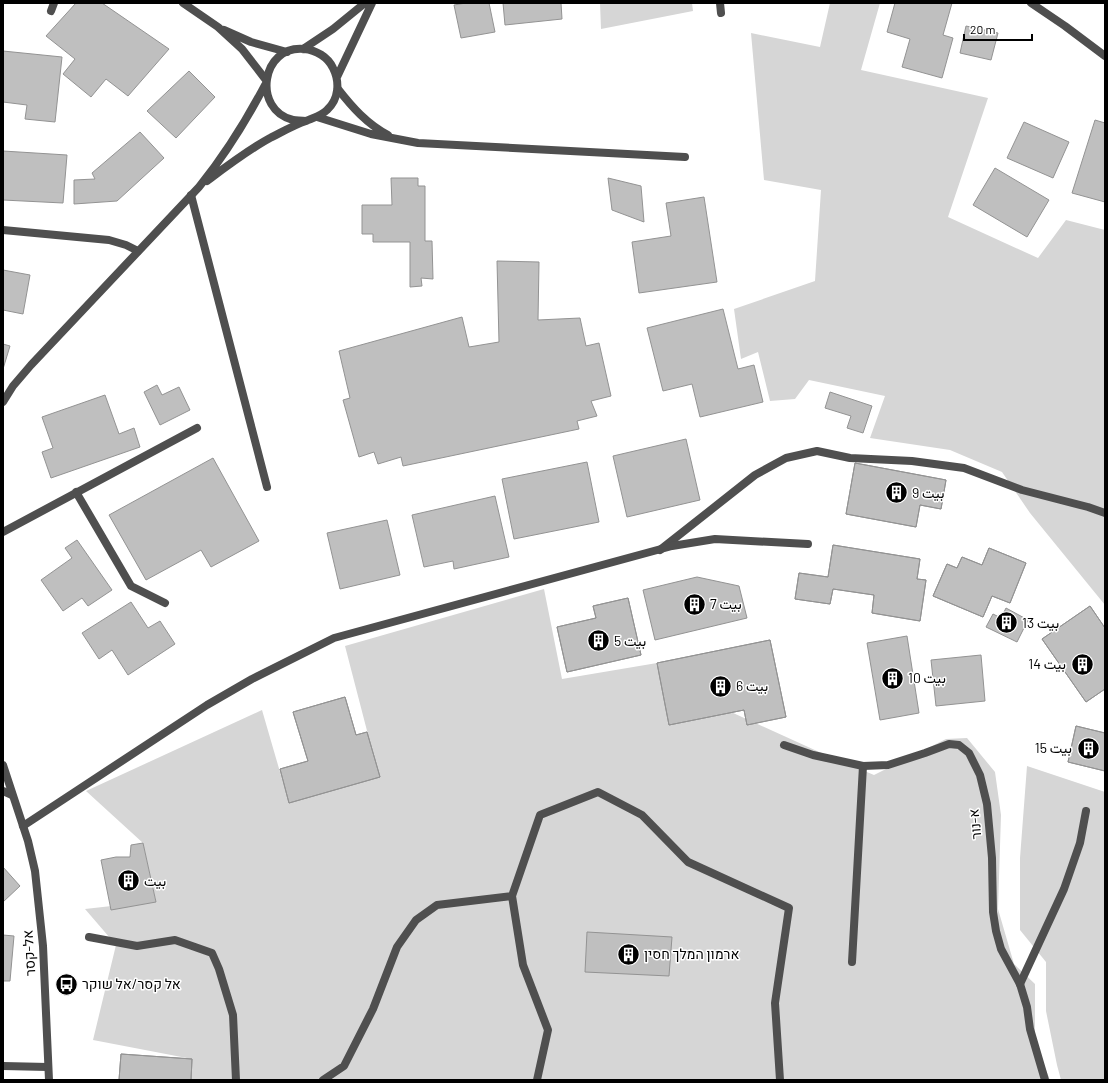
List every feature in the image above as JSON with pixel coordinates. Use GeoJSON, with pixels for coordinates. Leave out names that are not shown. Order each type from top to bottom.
{"type":"FeatureCollection","features":[{"type":"Feature","properties":{"kind":"street"},"geometry":{"type":"LineString","coordinates":[[183,3],[218,27],[242,49],[266,82]]}},
{"type":"Feature","properties":{"kind":"street"},"geometry":{"type":"LineString","coordinates":[[303,49],[333,29],[365,3]]}},
{"type":"Feature","properties":{"kind":"street"},"geometry":{"type":"LineString","coordinates":[[337,77],[372,3]]}},
{"type":"Feature","properties":{"kind":"street"},"geometry":{"type":"LineString","coordinates":[[720,3],[721,13]]}},
{"type":"Feature","properties":{"kind":"street"},"geometry":{"type":"LineString","coordinates":[[1031,3],[1105,56]]}},
{"type":"Feature","properties":{"kind":"street"},"geometry":{"type":"LineString","coordinates":[[218,27],[251,42],[287,52]]}},
{"type":"Feature","properties":{"kind":"street"},"geometry":{"type":"LineString","coordinates":[[199,187],[231,163],[268,139],[305,121],[317,117],[331,105],[338,89],[337,77],[332,66],[325,57],[315,51],[303,49],[287,52],[279,57],[268,71],[266,82],[268,96],[273,107],[282,115],[293,120],[305,121]]}},
{"type":"Feature","properties":{"kind":"street"},"geometry":{"type":"LineString","coordinates":[[3,402],[13,386],[31,365],[199,187],[234,139],[266,82]]}},
{"type":"Feature","properties":{"kind":"street"},"geometry":{"type":"LineString","coordinates":[[338,89],[353,108],[368,123],[395,140]]}},
{"type":"Feature","properties":{"kind":"street"},"geometry":{"type":"LineString","coordinates":[[317,117],[371,134],[395,140],[418,143],[685,157]]}},
{"type":"Feature","properties":{"kind":"street"},"geometry":{"type":"LineString","coordinates":[[191,195],[267,487]]}},
{"type":"Feature","properties":{"kind":"street"},"geometry":{"type":"LineString","coordinates":[[3,230],[109,240],[126,245],[138,251]]}},
{"type":"Feature","properties":{"kind":"street"},"geometry":{"type":"LineString","coordinates":[[3,532],[197,428]]}},
{"type":"Feature","properties":{"kind":"street"},"geometry":{"type":"LineString","coordinates":[[660,550],[755,475],[786,458],[817,451],[850,458],[912,461],[964,468],[1022,490],[1088,507],[1105,513]]}},
{"type":"Feature","properties":{"kind":"street"},"geometry":{"type":"LineString","coordinates":[[76,492],[131,586],[165,603]]}},
{"type":"Feature","properties":{"kind":"street"},"geometry":{"type":"LineString","coordinates":[[23,826],[207,705],[252,679],[334,638],[672,546],[715,540],[808,544]]}},
{"type":"Feature","properties":{"kind":"street","name":"א-נור"},"geometry":{"type":"LineString","coordinates":[[784,745],[813,755],[873,767],[888,765],[949,744],[959,745],[969,753],[980,775],[987,804],[992,858],[993,912],[996,931],[1001,948],[1020,984],[1027,1007],[1030,1029],[1045,1080]]}},
{"type":"Feature","properties":{"kind":"street","name":"אל-קסר"},"geometry":{"type":"LineString","coordinates":[[3,765],[28,841],[35,871],[43,946],[49,1080]]}},
{"type":"Feature","properties":{"kind":"street"},"geometry":{"type":"LineString","coordinates":[[852,962],[863,766]]}},
{"type":"Feature","properties":{"kind":"street"},"geometry":{"type":"LineString","coordinates":[[3,791],[12,795]]}},
{"type":"Feature","properties":{"kind":"street"},"geometry":{"type":"LineString","coordinates":[[537,1080],[548,1030],[523,965],[512,896],[540,815],[598,792],[642,815],[688,862],[789,908],[775,1003],[780,1080]]}},
{"type":"Feature","properties":{"kind":"street"},"geometry":{"type":"LineString","coordinates":[[1020,984],[1064,889],[1080,843],[1086,811]]}},
{"type":"Feature","properties":{"kind":"street"},"geometry":{"type":"LineString","coordinates":[[323,1080],[344,1066],[373,1009],[397,947],[416,920],[437,905],[512,896]]}},
{"type":"Feature","properties":{"kind":"street"},"geometry":{"type":"LineString","coordinates":[[89,937],[137,946],[175,940],[212,953],[219,969],[233,1015],[236,1080]]}},
{"type":"Feature","properties":{"kind":"street"},"geometry":{"type":"LineString","coordinates":[[3,1066],[48,1067]]}},
{"type":"Feature","properties":{"kind":"shaded area"},"geometry":{"type":"Polygon","coordinates":[[[600,3],[692,3],[693,11],[601,29],[600,3]]]}},
{"type":"Feature","properties":{"kind":"shaded area"},"geometry":{"type":"Polygon","coordinates":[[[830,3],[880,3],[861,70],[988,98],[948,217],[1038,258],[1066,220],[1105,230],[1105,605],[1030,513],[1002,472],[950,450],[870,438],[885,396],[809,380],[795,399],[770,401],[758,352],[741,359],[734,309],[815,281],[821,190],[764,180],[751,33],[820,47],[830,3]]]}},
{"type":"Feature","properties":{"kind":"shaded area"},"geometry":{"type":"Polygon","coordinates":[[[544,589],[562,679],[657,663],[670,724],[731,712],[874,775],[946,739],[967,738],[995,772],[1001,815],[998,909],[1014,964],[1035,984],[1035,1042],[1050,1080],[191,1080],[192,1059],[93,1040],[116,945],[85,909],[156,901],[143,843],[86,791],[262,710],[289,803],[379,777],[345,646],[544,589]]]}},
{"type":"Feature","properties":{"kind":"shaded area"},"geometry":{"type":"Polygon","coordinates":[[[1027,766],[1105,792],[1105,1080],[1061,1080],[1046,1011],[1046,962],[1020,930],[1020,858],[1027,766]]]}},
{"type":"Feature","properties":{"kind":"building"},"geometry":{"type":"Polygon","coordinates":[[[76,3],[102,3],[169,49],[128,96],[106,79],[91,97],[63,74],[75,59],[46,36],[76,3]]]}},
{"type":"Feature","properties":{"kind":"building"},"geometry":{"type":"Polygon","coordinates":[[[466,3],[489,3],[495,32],[461,38],[454,5],[466,3]]]}},
{"type":"Feature","properties":{"kind":"building"},"geometry":{"type":"Polygon","coordinates":[[[503,3],[561,3],[562,19],[505,25],[503,3]]]}},
{"type":"Feature","properties":{"kind":"building"},"geometry":{"type":"Polygon","coordinates":[[[895,3],[952,3],[943,35],[953,38],[942,78],[902,67],[910,39],[887,32],[895,3]]]}},
{"type":"Feature","properties":{"kind":"building"},"geometry":{"type":"Polygon","coordinates":[[[966,26],[998,33],[991,60],[960,53],[966,26]]]}},
{"type":"Feature","properties":{"kind":"building"},"geometry":{"type":"Polygon","coordinates":[[[3,51],[62,57],[55,122],[25,119],[27,105],[3,102],[3,51]]]}},
{"type":"Feature","properties":{"kind":"building"},"geometry":{"type":"Polygon","coordinates":[[[189,71],[215,97],[176,138],[147,111],[189,71]]]}},
{"type":"Feature","properties":{"kind":"building"},"geometry":{"type":"Polygon","coordinates":[[[1095,120],[1105,123],[1105,202],[1072,193],[1095,120]]]}},
{"type":"Feature","properties":{"kind":"building"},"geometry":{"type":"Polygon","coordinates":[[[1024,122],[1069,142],[1053,178],[1007,158],[1024,122]]]}},
{"type":"Feature","properties":{"kind":"building"},"geometry":{"type":"Polygon","coordinates":[[[140,132],[164,158],[117,201],[74,204],[74,180],[95,179],[92,173],[140,132]]]}},
{"type":"Feature","properties":{"kind":"building"},"geometry":{"type":"Polygon","coordinates":[[[3,151],[67,155],[63,203],[3,200],[3,151]]]}},
{"type":"Feature","properties":{"kind":"building"},"geometry":{"type":"Polygon","coordinates":[[[995,168],[1049,200],[1027,237],[973,205],[995,168]]]}},
{"type":"Feature","properties":{"kind":"building"},"geometry":{"type":"Polygon","coordinates":[[[391,178],[418,178],[418,186],[425,186],[425,241],[432,241],[433,279],[421,278],[422,286],[410,287],[410,242],[373,242],[373,234],[362,234],[362,205],[392,205],[391,178]]]}},
{"type":"Feature","properties":{"kind":"building"},"geometry":{"type":"Polygon","coordinates":[[[608,178],[641,186],[644,222],[612,210],[608,178]]]}},
{"type":"Feature","properties":{"kind":"building"},"geometry":{"type":"Polygon","coordinates":[[[704,197],[717,282],[639,293],[632,242],[671,236],[666,203],[704,197]]]}},
{"type":"Feature","properties":{"kind":"building"},"geometry":{"type":"Polygon","coordinates":[[[497,261],[539,262],[538,320],[580,318],[586,346],[599,343],[611,396],[591,401],[597,416],[577,421],[579,429],[403,466],[401,457],[378,464],[374,452],[359,457],[343,400],[350,398],[339,351],[462,317],[469,347],[499,342],[497,261]]]}},
{"type":"Feature","properties":{"kind":"building"},"geometry":{"type":"Polygon","coordinates":[[[3,270],[30,275],[23,314],[3,310],[3,270]]]}},
{"type":"Feature","properties":{"kind":"building"},"geometry":{"type":"Polygon","coordinates":[[[723,309],[738,369],[754,365],[763,402],[700,417],[692,384],[663,391],[647,328],[723,309]]]}},
{"type":"Feature","properties":{"kind":"building"},"geometry":{"type":"Polygon","coordinates":[[[3,344],[10,346],[3,369],[3,344]]]}},
{"type":"Feature","properties":{"kind":"building"},"geometry":{"type":"Polygon","coordinates":[[[157,385],[162,395],[179,387],[190,410],[160,425],[144,392],[157,385]]]}},
{"type":"Feature","properties":{"kind":"building"},"geometry":{"type":"Polygon","coordinates":[[[830,392],[872,406],[863,433],[847,428],[851,416],[825,408],[830,392]]]}},
{"type":"Feature","properties":{"kind":"building"},"geometry":{"type":"Polygon","coordinates":[[[105,395],[119,434],[134,428],[140,447],[51,478],[42,452],[53,448],[42,417],[105,395]]]}},
{"type":"Feature","properties":{"kind":"building"},"geometry":{"type":"Polygon","coordinates":[[[686,439],[700,500],[627,517],[613,456],[686,439]]]}},
{"type":"Feature","properties":{"kind":"building"},"geometry":{"type":"Polygon","coordinates":[[[213,458],[259,541],[211,567],[201,550],[146,580],[109,515],[213,458]]]}},
{"type":"Feature","properties":{"kind":"building"},"geometry":{"type":"Polygon","coordinates":[[[587,462],[599,522],[514,539],[502,479],[587,462]]]}},
{"type":"Feature","properties":{"kind":"building","name":"بيت 9"},"geometry":{"type":"Polygon","coordinates":[[[855,463],[946,480],[941,509],[920,505],[916,527],[846,514],[855,463]]]}},
{"type":"Feature","properties":{"kind":"building","name":"بيت 9"},"geometry":{"type":"Polygon","coordinates":[[[855,463],[946,480],[941,509],[920,505],[916,527],[846,514],[855,463]]]}},
{"type":"Feature","properties":{"kind":"building"},"geometry":{"type":"Polygon","coordinates":[[[495,496],[509,557],[454,569],[453,561],[424,567],[412,515],[495,496]]]}},
{"type":"Feature","properties":{"kind":"building"},"geometry":{"type":"Polygon","coordinates":[[[387,520],[400,575],[340,589],[327,533],[387,520]]]}},
{"type":"Feature","properties":{"kind":"building"},"geometry":{"type":"Polygon","coordinates":[[[77,540],[112,590],[88,606],[82,598],[63,611],[41,580],[72,558],[65,548],[77,540]]]}},
{"type":"Feature","properties":{"kind":"building"},"geometry":{"type":"Polygon","coordinates":[[[833,545],[920,559],[917,579],[926,580],[920,621],[872,613],[874,595],[833,589],[830,604],[795,599],[799,573],[828,577],[833,545]]]}},
{"type":"Feature","properties":{"kind":"building"},"geometry":{"type":"Polygon","coordinates":[[[833,545],[920,559],[917,579],[926,580],[920,621],[872,613],[874,595],[833,589],[830,604],[795,599],[799,573],[828,577],[833,545]]]}},
{"type":"Feature","properties":{"kind":"building"},"geometry":{"type":"Polygon","coordinates":[[[989,548],[1026,563],[1010,603],[992,596],[983,617],[933,596],[947,564],[957,568],[962,557],[982,565],[989,548]]]}},
{"type":"Feature","properties":{"kind":"building"},"geometry":{"type":"Polygon","coordinates":[[[989,548],[1026,563],[1010,603],[992,596],[983,617],[933,596],[947,564],[957,568],[962,557],[982,565],[989,548]]]}},
{"type":"Feature","properties":{"kind":"building","name":"بيت 7"},"geometry":{"type":"Polygon","coordinates":[[[697,577],[739,586],[747,618],[655,640],[643,590],[697,577]]]}},
{"type":"Feature","properties":{"kind":"building","name":"بيت 5"},"geometry":{"type":"Polygon","coordinates":[[[628,598],[641,655],[567,672],[557,627],[596,618],[593,606],[628,598]]]}},
{"type":"Feature","properties":{"kind":"building","name":"بيت 5"},"geometry":{"type":"Polygon","coordinates":[[[628,598],[641,655],[567,672],[557,627],[596,618],[593,606],[628,598]]]}},
{"type":"Feature","properties":{"kind":"building"},"geometry":{"type":"Polygon","coordinates":[[[131,602],[148,628],[160,621],[175,644],[128,675],[112,650],[99,659],[82,633],[131,602]]]}},
{"type":"Feature","properties":{"kind":"building","name":"بيت 14"},"geometry":{"type":"Polygon","coordinates":[[[1090,606],[1105,628],[1105,689],[1086,702],[1042,639],[1090,606]]]}},
{"type":"Feature","properties":{"kind":"building","name":"بيت 14"},"geometry":{"type":"Polygon","coordinates":[[[1090,606],[1105,628],[1105,689],[1086,702],[1042,639],[1090,606]]]}},
{"type":"Feature","properties":{"kind":"building","name":"بيت 13"},"geometry":{"type":"Polygon","coordinates":[[[1006,608],[1028,620],[1017,642],[986,627],[993,614],[1001,618],[1006,608]]]}},
{"type":"Feature","properties":{"kind":"building","name":"بيت 10"},"geometry":{"type":"Polygon","coordinates":[[[907,636],[919,713],[880,720],[867,643],[907,636]]]}},
{"type":"Feature","properties":{"kind":"building","name":"بيت 6"},"geometry":{"type":"Polygon","coordinates":[[[770,640],[786,717],[747,725],[744,710],[669,725],[657,663],[770,640]]]}},
{"type":"Feature","properties":{"kind":"building","name":"بيت 6"},"geometry":{"type":"Polygon","coordinates":[[[770,640],[786,717],[747,725],[744,710],[669,725],[657,663],[770,640]]]}},
{"type":"Feature","properties":{"kind":"building"},"geometry":{"type":"Polygon","coordinates":[[[981,655],[985,701],[936,706],[931,660],[981,655]]]}},
{"type":"Feature","properties":{"kind":"building"},"geometry":{"type":"Polygon","coordinates":[[[345,697],[356,735],[367,732],[380,777],[289,803],[280,769],[308,761],[293,712],[345,697]]]}},
{"type":"Feature","properties":{"kind":"building"},"geometry":{"type":"Polygon","coordinates":[[[345,697],[356,735],[367,732],[380,777],[289,803],[280,769],[308,761],[293,712],[345,697]]]}},
{"type":"Feature","properties":{"kind":"building","name":"بيت 15"},"geometry":{"type":"Polygon","coordinates":[[[1076,726],[1105,733],[1105,771],[1068,762],[1076,726]]]}},
{"type":"Feature","properties":{"kind":"building","name":"بيت 15"},"geometry":{"type":"Polygon","coordinates":[[[1076,726],[1105,733],[1105,771],[1068,762],[1076,726]]]}},
{"type":"Feature","properties":{"kind":"building","name":"بيت"},"geometry":{"type":"Polygon","coordinates":[[[143,843],[156,902],[111,910],[101,860],[116,857],[130,857],[131,845],[143,843]]]}},
{"type":"Feature","properties":{"kind":"building"},"geometry":{"type":"Polygon","coordinates":[[[3,867],[20,886],[3,902],[3,867]]]}},
{"type":"Feature","properties":{"kind":"building","name":"ארמון המלך חסין"},"geometry":{"type":"Polygon","coordinates":[[[587,932],[672,937],[669,976],[585,972],[587,932]]]}},
{"type":"Feature","properties":{"kind":"building"},"geometry":{"type":"Polygon","coordinates":[[[3,935],[14,936],[10,981],[3,981],[3,935]]]}},
{"type":"Feature","properties":{"kind":"building"},"geometry":{"type":"Polygon","coordinates":[[[121,1054],[192,1059],[191,1080],[119,1080],[121,1054]]]}},
{"type":"Feature","properties":{"kind":"building"},"geometry":{"type":"Polygon","coordinates":[[[121,1054],[192,1059],[191,1080],[119,1080],[121,1054]]]}},
{"type":"Feature","properties":{"kind":"place","name":"بيت 9"},"geometry":{"type":"Point","coordinates":[897,493]}},
{"type":"Feature","properties":{"kind":"place","name":"بيت 7"},"geometry":{"type":"Point","coordinates":[695,604]}},
{"type":"Feature","properties":{"kind":"place","name":"بيت 13"},"geometry":{"type":"Point","coordinates":[1007,623]}},
{"type":"Feature","properties":{"kind":"place","name":"بيت 5"},"geometry":{"type":"Point","coordinates":[599,641]}},
{"type":"Feature","properties":{"kind":"place","name":"بيت 14"},"geometry":{"type":"Point","coordinates":[1082,664]}},
{"type":"Feature","properties":{"kind":"place","name":"بيت 10"},"geometry":{"type":"Point","coordinates":[893,678]}},
{"type":"Feature","properties":{"kind":"place","name":"بيت 6"},"geometry":{"type":"Point","coordinates":[721,686]}},
{"type":"Feature","properties":{"kind":"place","name":"بيت 15"},"geometry":{"type":"Point","coordinates":[1088,748]}},
{"type":"Feature","properties":{"kind":"place","name":"بيت"},"geometry":{"type":"Point","coordinates":[128,881]}},
{"type":"Feature","properties":{"kind":"place","name":"ארמון המלך חסין"},"geometry":{"type":"Point","coordinates":[628,954]}},
{"type":"Feature","properties":{"kind":"place","name":"אל קסר/אל שוקר"},"geometry":{"type":"Point","coordinates":[67,984]}}]}
